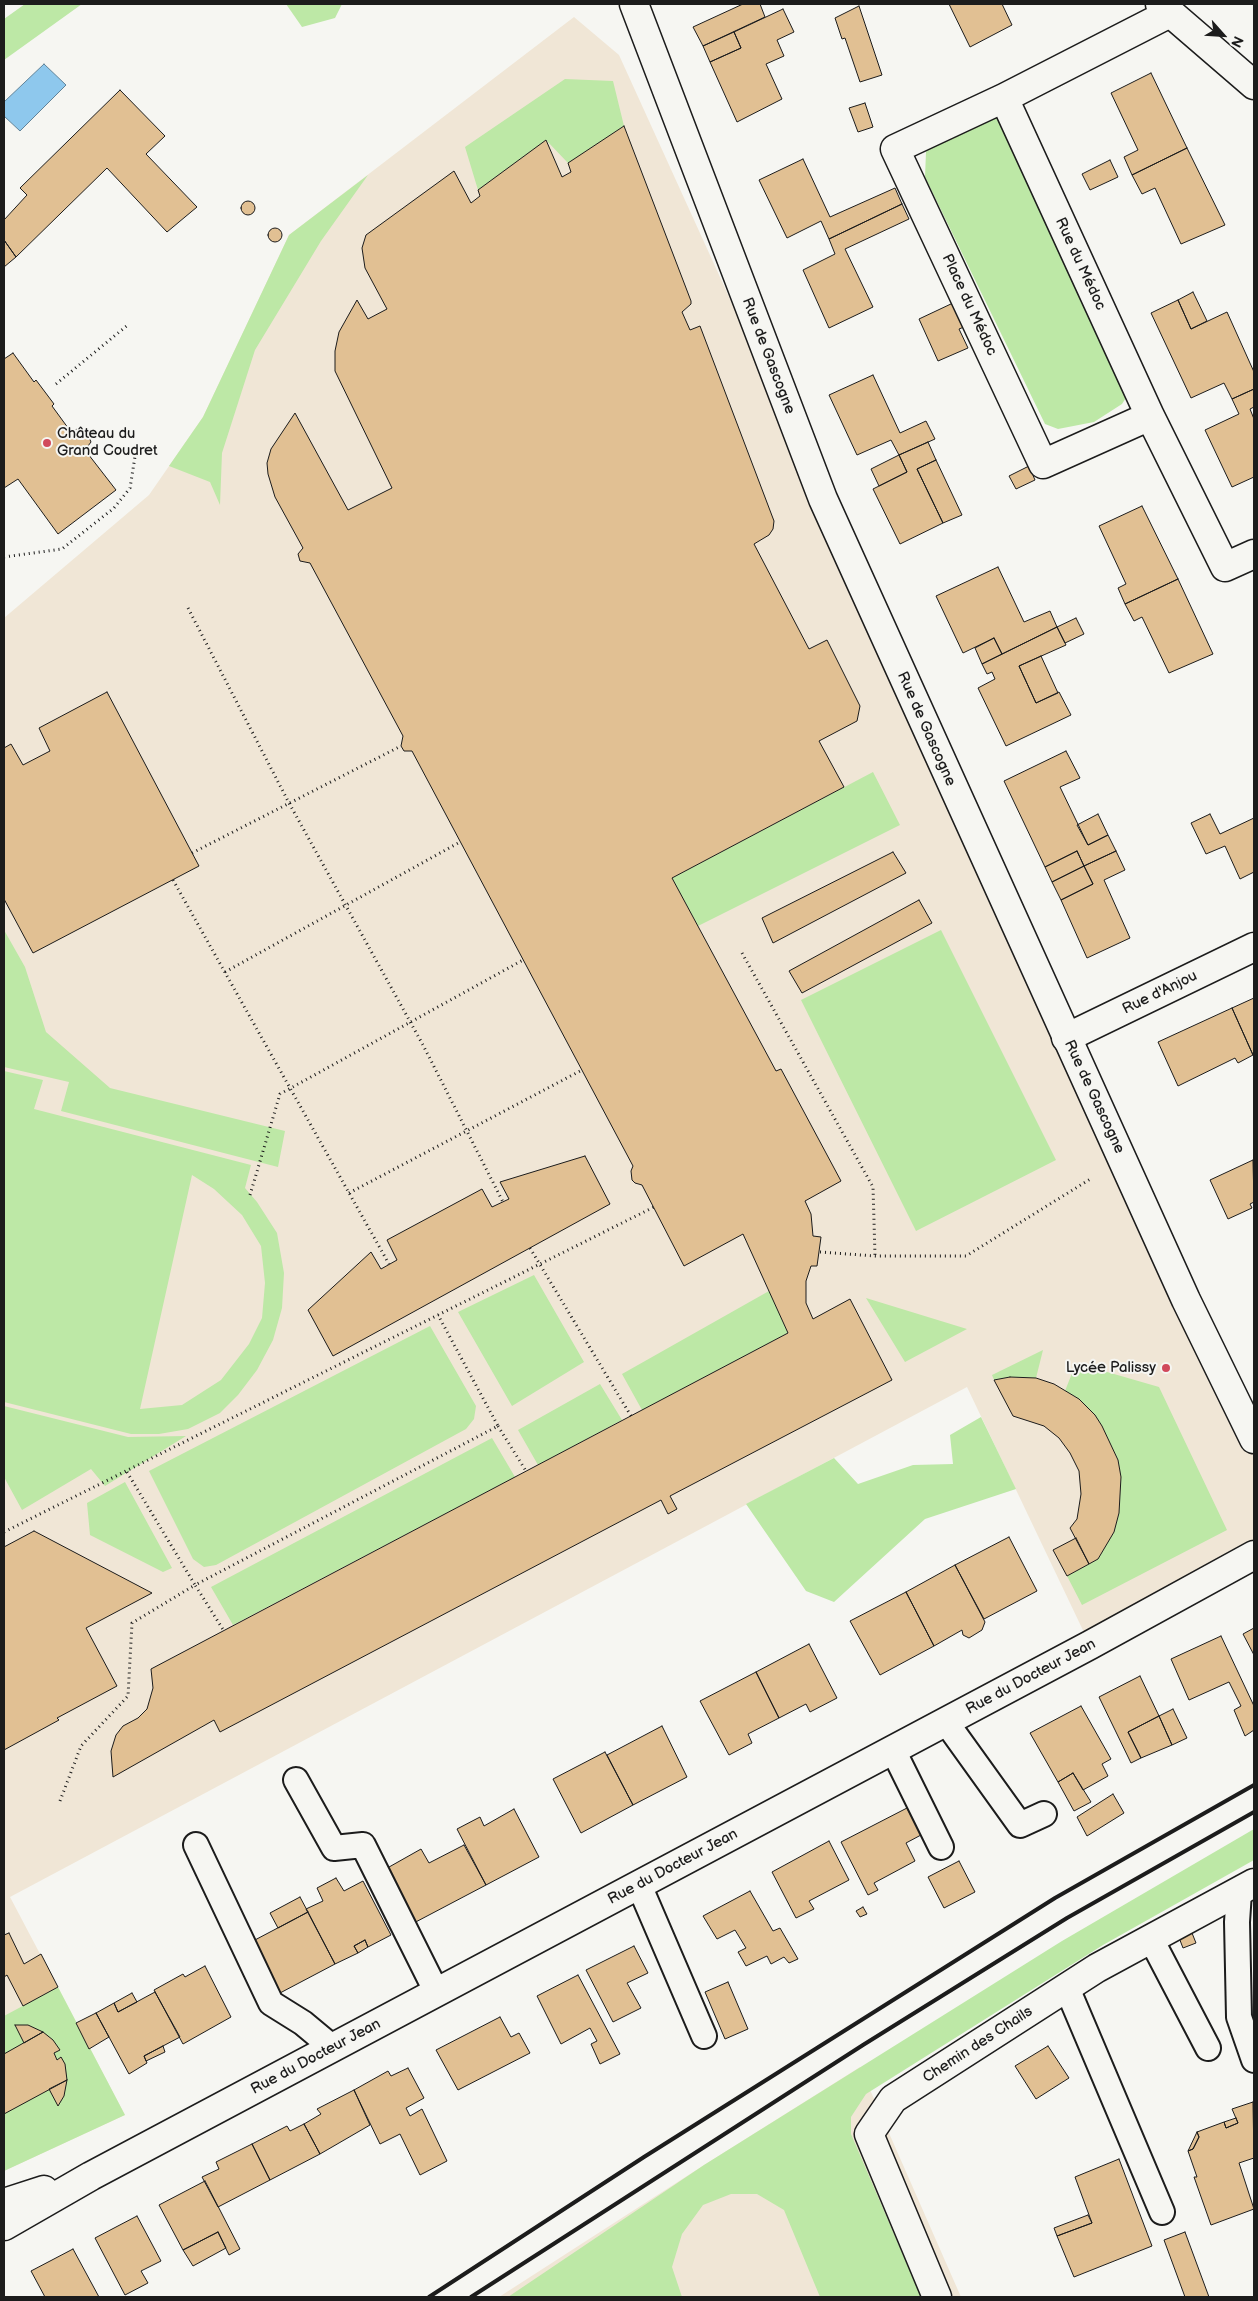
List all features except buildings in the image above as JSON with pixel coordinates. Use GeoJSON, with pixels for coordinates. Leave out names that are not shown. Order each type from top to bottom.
{"type":"FeatureCollection","features":[{"type":"Feature","properties":{"kind":"street","name":"Rue de Gascogne"},"geometry":{"type":"LineString","coordinates":[[634,4],[823,499],[1186,1300],[1253,1434]]}},
{"type":"Feature","properties":{"kind":"street"},"geometry":{"type":"LineString","coordinates":[[1004,98],[1165,8],[1254,85]]}},
{"type":"Feature","properties":{"kind":"street","name":"Rue du Médoc"},"geometry":{"type":"LineString","coordinates":[[1004,98],[1150,416],[1225,568],[1254,554]]}},
{"type":"Feature","properties":{"kind":"street","name":"Place du Médoc"},"geometry":{"type":"LineString","coordinates":[[1004,98],[895,149],[1043,464],[1150,416]]}},
{"type":"Feature","properties":{"kind":"street","name":"Rue d'Anjou"},"geometry":{"type":"LineString","coordinates":[[1066,1038],[1254,947]]}},
{"type":"Feature","properties":{"kind":"street","name":"Rue du Docteur Jean"},"geometry":{"type":"LineString","coordinates":[[4,2226],[91,2176],[946,1722],[1254,1555]]}},
{"type":"Feature","properties":{"kind":"street","name":"Chemin des Chails"},"geometry":{"type":"LineString","coordinates":[[937,2297],[869,2134],[894,2099],[1097,1968],[1246,1887]]}},
{"type":"Feature","properties":{"kind":"street","name":"Rue du Docteur Jean"},"geometry":{"type":"LineString","coordinates":[[4,2203],[91,2176]]}},
{"type":"Feature","properties":{"kind":"lane"},"geometry":{"type":"LineString","coordinates":[[946,1722],[1020,1825],[1044,1814]]}},
{"type":"Feature","properties":{"kind":"lane"},"geometry":{"type":"LineString","coordinates":[[893,1750],[941,1847]]}},
{"type":"Feature","properties":{"kind":"lane"},"geometry":{"type":"LineString","coordinates":[[296,1780],[334,1848],[363,1845],[437,1992]]}},
{"type":"Feature","properties":{"kind":"lane"},"geometry":{"type":"LineString","coordinates":[[196,1845],[271,2003],[303,2023],[333,2048]]}},
{"type":"Feature","properties":{"kind":"lane"},"geometry":{"type":"LineString","coordinates":[[639,1885],[704,2036]]}},
{"type":"Feature","properties":{"kind":"lane"},"geometry":{"type":"LineString","coordinates":[[1246,1887],[1237,1922],[1240,2017],[1254,2060]]}},
{"type":"Feature","properties":{"kind":"lane"},"geometry":{"type":"LineString","coordinates":[[1152,1939],[1208,2048]]}},
{"type":"Feature","properties":{"kind":"lane"},"geometry":{"type":"LineString","coordinates":[[1067,1988],[1162,2212]]}},
{"type":"Feature","properties":{"kind":"path"},"geometry":{"type":"LineString","coordinates":[[56,384],[129,324]]}},
{"type":"Feature","properties":{"kind":"path"},"geometry":{"type":"LineString","coordinates":[[4,557],[62,549],[114,508],[130,488],[137,444]]}},
{"type":"Feature","properties":{"kind":"path"},"geometry":{"type":"LineString","coordinates":[[188,608],[290,803],[411,1022],[503,1202]]}},
{"type":"Feature","properties":{"kind":"path"},"geometry":{"type":"LineString","coordinates":[[192,853],[401,746]]}},
{"type":"Feature","properties":{"kind":"path"},"geometry":{"type":"LineString","coordinates":[[224,972],[460,842]]}},
{"type":"Feature","properties":{"kind":"path"},"geometry":{"type":"LineString","coordinates":[[173,880],[389,1264]]}},
{"type":"Feature","properties":{"kind":"path"},"geometry":{"type":"LineString","coordinates":[[742,953],[873,1187],[874,1256]]}},
{"type":"Feature","properties":{"kind":"path"},"geometry":{"type":"LineString","coordinates":[[250,1195],[280,1094],[523,960]]}},
{"type":"Feature","properties":{"kind":"path"},"geometry":{"type":"LineString","coordinates":[[349,1193],[582,1070]]}},
{"type":"Feature","properties":{"kind":"path"},"geometry":{"type":"LineString","coordinates":[[820,1252],[874,1256],[966,1256],[1123,1160]]}},
{"type":"Feature","properties":{"kind":"path"},"geometry":{"type":"LineString","coordinates":[[4,1532],[654,1207]]}},
{"type":"Feature","properties":{"kind":"path"},"geometry":{"type":"LineString","coordinates":[[530,1248],[631,1416]]}},
{"type":"Feature","properties":{"kind":"path"},"geometry":{"type":"LineString","coordinates":[[438,1315],[498,1426],[526,1471]]}},
{"type":"Feature","properties":{"kind":"path"},"geometry":{"type":"LineString","coordinates":[[60,1801],[81,1746],[128,1696],[132,1623],[194,1586],[498,1426]]}},
{"type":"Feature","properties":{"kind":"path"},"geometry":{"type":"LineString","coordinates":[[127,1472],[194,1586],[224,1630]]}},
{"type":"Feature","properties":{"kind":"shaded area"},"geometry":{"type":"Polygon","coordinates":[[[574,17],[619,55],[1066,1038],[1254,1439],[1254,1555],[1090,1645],[967,1387],[10,1897],[125,2115],[4,2171],[4,618],[149,495],[203,417],[289,235],[574,17]]]}},
{"type":"Feature","properties":{"kind":"shaded area"},"geometry":{"type":"Polygon","coordinates":[[[860,2067],[961,2297],[499,2297],[704,2165],[860,2067]]]}},
{"type":"Feature","properties":{"kind":"green space"},"geometry":{"type":"Polygon","coordinates":[[[25,4],[82,4],[4,60],[4,19],[25,4]]]}},
{"type":"Feature","properties":{"kind":"green space"},"geometry":{"type":"Polygon","coordinates":[[[286,4],[342,4],[335,18],[302,27],[286,4]]]}},
{"type":"Feature","properties":{"kind":"green space"},"geometry":{"type":"Polygon","coordinates":[[[565,79],[613,81],[624,126],[568,163],[546,140],[478,190],[465,147],[565,79]]]}},
{"type":"Feature","properties":{"kind":"green space"},"geometry":{"type":"Polygon","coordinates":[[[999,115],[1129,393],[1122,404],[1094,422],[1058,429],[1045,424],[925,177],[926,152],[935,137],[999,115]]]}},
{"type":"Feature","properties":{"kind":"green space"},"geometry":{"type":"Polygon","coordinates":[[[368,175],[321,241],[255,350],[222,453],[220,505],[210,482],[169,466],[203,417],[289,235],[368,175]]]}},
{"type":"Feature","properties":{"kind":"green space"},"geometry":{"type":"Polygon","coordinates":[[[873,772],[900,825],[698,926],[672,878],[873,772]]]}},
{"type":"Feature","properties":{"kind":"green space"},"geometry":{"type":"Polygon","coordinates":[[[4,930],[25,967],[46,1032],[110,1088],[285,1131],[278,1167],[61,1111],[69,1082],[4,1067],[4,930]]]}},
{"type":"Feature","properties":{"kind":"green space"},"geometry":{"type":"Polygon","coordinates":[[[941,930],[1056,1160],[916,1231],[801,1000],[941,930]]]}},
{"type":"Feature","properties":{"kind":"green space"},"geometry":{"type":"Polygon","coordinates":[[[4,1071],[43,1080],[34,1109],[251,1165],[245,1188],[257,1202],[277,1233],[284,1273],[282,1308],[273,1340],[257,1370],[238,1395],[220,1413],[188,1429],[159,1434],[131,1434],[4,1402],[4,1071]],[[192,1175],[140,1409],[182,1405],[221,1380],[249,1344],[262,1318],[265,1283],[261,1246],[242,1215],[214,1189],[192,1175]]]}},
{"type":"Feature","properties":{"kind":"green space"},"geometry":{"type":"Polygon","coordinates":[[[534,1275],[584,1362],[512,1406],[458,1312],[534,1275]]]}},
{"type":"Feature","properties":{"kind":"green space"},"geometry":{"type":"Polygon","coordinates":[[[769,1291],[788,1333],[642,1410],[622,1374],[769,1291]]]}},
{"type":"Feature","properties":{"kind":"green space"},"geometry":{"type":"Polygon","coordinates":[[[866,1298],[967,1329],[905,1362],[866,1298]]]}},
{"type":"Feature","properties":{"kind":"green space"},"geometry":{"type":"Polygon","coordinates":[[[430,1326],[476,1406],[474,1419],[466,1429],[216,1565],[204,1567],[193,1559],[149,1471],[430,1326]]]}},
{"type":"Feature","properties":{"kind":"green space"},"geometry":{"type":"Polygon","coordinates":[[[1043,1350],[1036,1378],[1010,1377],[994,1380],[992,1375],[1043,1350]]]}},
{"type":"Feature","properties":{"kind":"green space"},"geometry":{"type":"Polygon","coordinates":[[[1076,1363],[1159,1387],[1227,1530],[1082,1605],[1067,1576],[1098,1559],[1114,1532],[1119,1513],[1121,1477],[1118,1460],[1095,1415],[1079,1399],[1065,1391],[1076,1363]]]}},
{"type":"Feature","properties":{"kind":"green space"},"geometry":{"type":"Polygon","coordinates":[[[600,1384],[622,1420],[538,1465],[518,1430],[600,1384]]]}},
{"type":"Feature","properties":{"kind":"green space"},"geometry":{"type":"Polygon","coordinates":[[[4,1406],[128,1437],[186,1436],[105,1486],[91,1469],[22,1510],[4,1477],[4,1406]]]}},
{"type":"Feature","properties":{"kind":"green space"},"geometry":{"type":"Polygon","coordinates":[[[981,1417],[1016,1489],[925,1519],[834,1602],[806,1591],[746,1504],[834,1458],[858,1484],[913,1465],[953,1464],[950,1435],[981,1417]]]}},
{"type":"Feature","properties":{"kind":"green space"},"geometry":{"type":"Polygon","coordinates":[[[492,1438],[515,1477],[233,1625],[211,1587],[492,1438]]]}},
{"type":"Feature","properties":{"kind":"green space"},"geometry":{"type":"Polygon","coordinates":[[[125,1482],[172,1568],[163,1572],[90,1535],[87,1503],[125,1482]]]}},
{"type":"Feature","properties":{"kind":"green space"},"geometry":{"type":"Polygon","coordinates":[[[1254,1829],[1254,1860],[1103,1945],[866,2094],[851,2117],[851,2134],[921,2297],[820,2297],[784,2210],[757,2194],[731,2194],[703,2205],[682,2234],[672,2267],[682,2297],[508,2297],[704,2165],[1062,1941],[1254,1829]]]}},
{"type":"Feature","properties":{"kind":"green space"},"geometry":{"type":"Polygon","coordinates":[[[58,1987],[125,2115],[4,2171],[4,2016],[58,1987]]]}},
{"type":"Feature","properties":{"kind":"water"},"geometry":{"type":"Polygon","coordinates":[[[44,64],[66,85],[20,131],[4,116],[4,102],[44,64]]]}},
{"type":"Feature","properties":{"kind":"railway"},"geometry":{"type":"LineString","coordinates":[[429,2297],[644,2157],[1055,1898],[1254,1785]]}},
{"type":"Feature","properties":{"kind":"railway"},"geometry":{"type":"LineString","coordinates":[[471,2297],[863,2045],[1067,1918],[1254,1812]]}},
{"type":"Feature","properties":{"kind":"place","name":"Château du Grand Coudret"},"geometry":{"type":"Point","coordinates":[47,443]}},
{"type":"Feature","properties":{"kind":"place","name":"Lycée Palissy"},"geometry":{"type":"Point","coordinates":[1166,1368]}}]}
